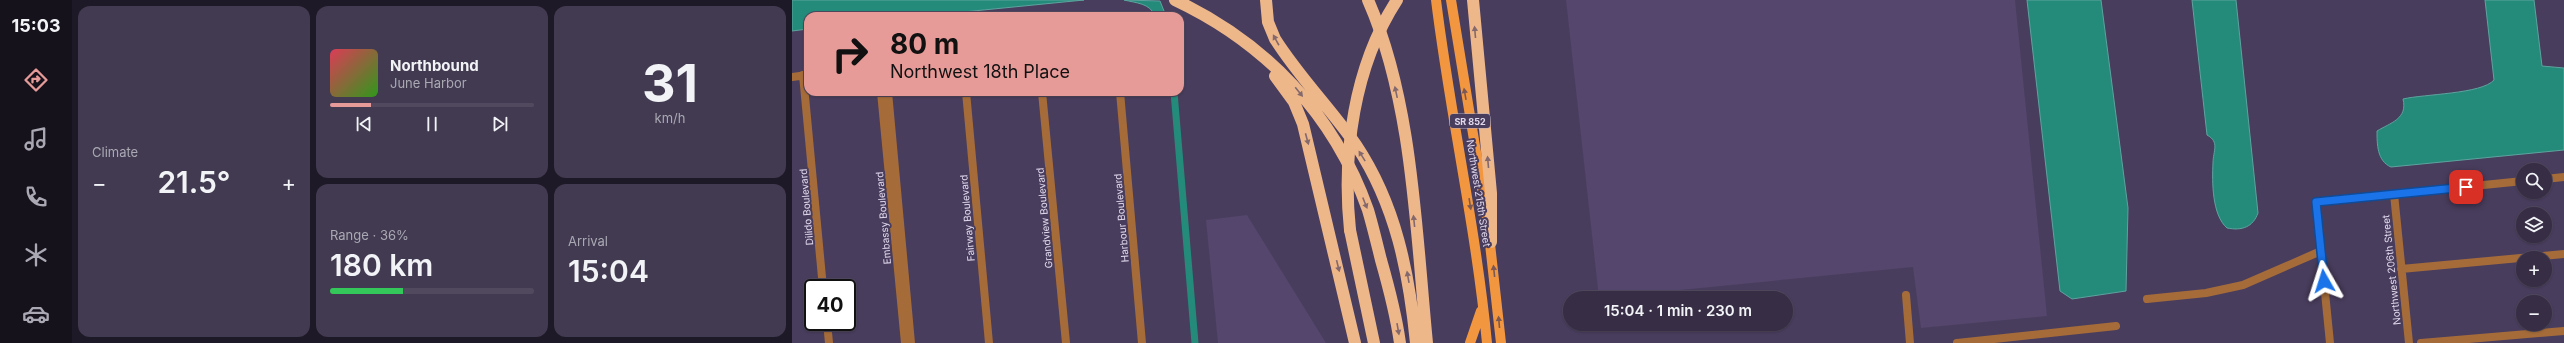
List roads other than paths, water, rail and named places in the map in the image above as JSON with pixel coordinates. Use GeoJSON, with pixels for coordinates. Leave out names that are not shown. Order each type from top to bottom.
{"type":"FeatureCollection","features":[{"type":"Feature","properties":{"kind":"highway"},"geometry":{"type":"LineString","coordinates":[[1266,0],[1268,22],[1275,39],[1356,146],[1382,195],[1403,254],[1410,292],[1416,343]]}},
{"type":"Feature","properties":{"kind":"highway"},"geometry":{"type":"LineString","coordinates":[[1368,0],[1388,58],[1407,150],[1427,343]]}},
{"type":"Feature","properties":{"kind":"highway"},"geometry":{"type":"LineString","coordinates":[[1374,343],[1350,230],[1347,170],[1349,142],[1357,98],[1376,40],[1397,0]]}},
{"type":"Feature","properties":{"kind":"highway"},"geometry":{"type":"LineString","coordinates":[[1473,0],[1491,193],[1491,242]]}},
{"type":"Feature","properties":{"kind":"highway"},"geometry":{"type":"LineString","coordinates":[[1177,1],[1250,51],[1281,82],[1294,102],[1303,124],[1318,181],[1355,343]]}},
{"type":"Feature","properties":{"kind":"highway"},"geometry":{"type":"LineString","coordinates":[[1177,1],[1212,18],[1257,50],[1299,90],[1342,151],[1368,211],[1389,288],[1400,343]]}},
{"type":"Feature","properties":{"kind":"main road","name":"Northwest 215th Street"},"geometry":{"type":"LineString","coordinates":[[1436,0],[1446,71],[1471,211],[1487,343]]}},
{"type":"Feature","properties":{"kind":"main road","name":"Northwest 215th Street"},"geometry":{"type":"LineString","coordinates":[[1451,0],[1491,242],[1501,343]]}},
{"type":"Feature","properties":{"kind":"main road"},"geometry":{"type":"LineString","coordinates":[[1470,343],[1478,326],[1483,303]]}},
{"type":"Feature","properties":{"kind":"street"},"geometry":{"type":"LineString","coordinates":[[792,76],[804,75]]}},
{"type":"Feature","properties":{"kind":"street","name":"Dilido Boulevard"},"geometry":{"type":"LineString","coordinates":[[808,96],[822,279]]}},
{"type":"Feature","properties":{"kind":"street","name":"Embassy Boulevard"},"geometry":{"type":"LineString","coordinates":[[881,96],[905,343]]}},
{"type":"Feature","properties":{"kind":"street"},"geometry":{"type":"LineString","coordinates":[[888,96],[911,343]]}},
{"type":"Feature","properties":{"kind":"street","name":"Fairway Boulevard"},"geometry":{"type":"LineString","coordinates":[[966,96],[989,343]]}},
{"type":"Feature","properties":{"kind":"street","name":"Grandview Boulevard"},"geometry":{"type":"LineString","coordinates":[[1042,96],[1066,343]]}},
{"type":"Feature","properties":{"kind":"street","name":"Harbour Boulevard"},"geometry":{"type":"LineString","coordinates":[[1120,96],[1142,343]]}},
{"type":"Feature","properties":{"kind":"street"},"geometry":{"type":"LineString","coordinates":[[2552,178],[2564,177]]}},
{"type":"Feature","properties":{"kind":"street"},"geometry":{"type":"LineString","coordinates":[[2330,343],[2316,202],[2516,182]]}},
{"type":"Feature","properties":{"kind":"street","name":"Northwest 206th Street"},"geometry":{"type":"LineString","coordinates":[[2394,194],[2408,343]]}},
{"type":"Feature","properties":{"kind":"street"},"geometry":{"type":"LineString","coordinates":[[2147,299],[2206,293],[2242,285],[2321,251]]}},
{"type":"Feature","properties":{"kind":"street"},"geometry":{"type":"LineString","coordinates":[[2401,269],[2564,254]]}},
{"type":"Feature","properties":{"kind":"street"},"geometry":{"type":"LineString","coordinates":[[1906,295],[1910,343]]}},
{"type":"Feature","properties":{"kind":"street"},"geometry":{"type":"LineString","coordinates":[[1957,343],[2116,326]]}},
{"type":"Feature","properties":{"kind":"street"},"geometry":{"type":"LineString","coordinates":[[827,331],[828,343]]}},
{"type":"Feature","properties":{"kind":"street"},"geometry":{"type":"LineString","coordinates":[[2421,343],[2564,331]]}},
{"type":"Feature","properties":{"kind":"waterway"},"geometry":{"type":"LineString","coordinates":[[1174,96],[1195,343]]}}]}
